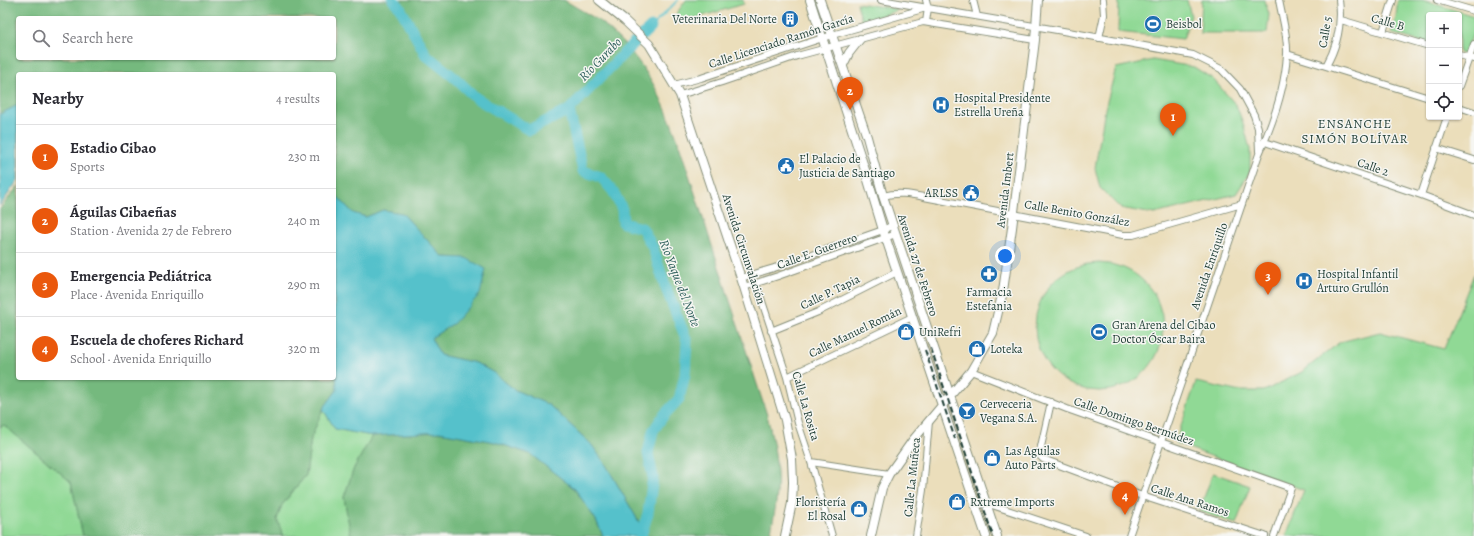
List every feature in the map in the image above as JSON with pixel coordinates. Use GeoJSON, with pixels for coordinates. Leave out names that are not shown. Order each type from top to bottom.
{"type":"FeatureCollection","features":[{"type":"Feature","properties":{"kind":"main road","name":"Avenida Circunvalación"},"geometry":{"type":"LineString","coordinates":[[599,0],[625,21],[649,44],[680,95],[744,287],[785,420],[792,459],[793,482],[792,503],[785,536]]}},
{"type":"Feature","properties":{"kind":"main road","name":"Avenida 27 de Febrero"},"geometry":{"type":"LineString","coordinates":[[810,0],[883,230],[986,536]]}},
{"type":"Feature","properties":{"kind":"main road","name":"Avenida 27 de Febrero"},"geometry":{"type":"LineString","coordinates":[[820,0],[867,137],[892,225],[997,536]]}},
{"type":"Feature","properties":{"kind":"main road","name":"Avenida Imbert"},"geometry":{"type":"LineString","coordinates":[[871,536],[882,488],[889,474],[929,421],[971,371],[984,351],[995,326],[1003,291],[1014,213],[1035,40],[1038,0]]}},
{"type":"Feature","properties":{"kind":"main road"},"geometry":{"type":"LineString","coordinates":[[843,65],[849,53],[860,39]]}},
{"type":"Feature","properties":{"kind":"street"},"geometry":{"type":"LineString","coordinates":[[881,0],[928,8]]}},
{"type":"Feature","properties":{"kind":"street"},"geometry":{"type":"LineString","coordinates":[[926,0],[928,8],[926,22]]}},
{"type":"Feature","properties":{"kind":"street"},"geometry":{"type":"LineString","coordinates":[[973,0],[977,16]]}},
{"type":"Feature","properties":{"kind":"street"},"geometry":{"type":"LineString","coordinates":[[1099,38],[1104,16],[1103,0]]}},
{"type":"Feature","properties":{"kind":"street","name":"Avenida Enriquillo"},"geometry":{"type":"LineString","coordinates":[[1129,536],[1259,154],[1265,142],[1280,98],[1287,54],[1285,30],[1279,0]]}},
{"type":"Feature","properties":{"kind":"street","name":"Calle 5"},"geometry":{"type":"LineString","coordinates":[[1326,66],[1332,55],[1339,30],[1339,0]]}},
{"type":"Feature","properties":{"kind":"street"},"geometry":{"type":"LineString","coordinates":[[1383,32],[1393,0]]}},
{"type":"Feature","properties":{"kind":"street"},"geometry":{"type":"LineString","coordinates":[[1437,0],[1474,11]]}},
{"type":"Feature","properties":{"kind":"street","name":"Calle Licenciado Ramón García"},"geometry":{"type":"LineString","coordinates":[[674,85],[701,78],[822,38],[928,8],[1194,55],[1221,69],[1240,89],[1254,115],[1258,128],[1259,154]]}},
{"type":"Feature","properties":{"kind":"street","name":"Calle B"},"geometry":{"type":"LineString","coordinates":[[1340,20],[1426,45]]}},
{"type":"Feature","properties":{"kind":"street","name":"Calle Licenciado Ramón García"},"geometry":{"type":"LineString","coordinates":[[680,95],[825,48],[926,22],[1035,40]]}},
{"type":"Feature","properties":{"kind":"street"},"geometry":{"type":"LineString","coordinates":[[1460,84],[1472,59],[1474,44]]}},
{"type":"Feature","properties":{"kind":"street"},"geometry":{"type":"LineString","coordinates":[[1287,54],[1426,97]]}},
{"type":"Feature","properties":{"kind":"street"},"geometry":{"type":"LineString","coordinates":[[1462,56],[1472,59]]}},
{"type":"Feature","properties":{"kind":"street"},"geometry":{"type":"LineString","coordinates":[[1462,108],[1474,112]]}},
{"type":"Feature","properties":{"kind":"street"},"geometry":{"type":"LineString","coordinates":[[1421,195],[1446,120]]}},
{"type":"Feature","properties":{"kind":"street","name":"Calle 2"},"geometry":{"type":"LineString","coordinates":[[1265,142],[1421,195],[1474,215]]}},
{"type":"Feature","properties":{"kind":"street"},"geometry":{"type":"LineString","coordinates":[[1436,148],[1474,160]]}},
{"type":"Feature","properties":{"kind":"street","name":"Calle Benito González"},"geometry":{"type":"LineString","coordinates":[[883,196],[901,193],[1014,213],[1123,235],[1133,235],[1242,204]]}},
{"type":"Feature","properties":{"kind":"street","name":"Calle E. Guerrero"},"geometry":{"type":"LineString","coordinates":[[741,278],[883,230],[892,225]]}},
{"type":"Feature","properties":{"kind":"street","name":"Calle E. Guerrero"},"geometry":{"type":"LineString","coordinates":[[744,287],[896,234]]}},
{"type":"Feature","properties":{"kind":"street","name":"Calle P. Tapia"},"geometry":{"type":"LineString","coordinates":[[771,331],[818,312],[898,272]]}},
{"type":"Feature","properties":{"kind":"street","name":"Calle La Rosita"},"geometry":{"type":"LineString","coordinates":[[756,283],[787,377],[798,423],[811,462],[832,536]]}},
{"type":"Feature","properties":{"kind":"street","name":"Calle Manuel Román"},"geometry":{"type":"LineString","coordinates":[[787,377],[912,317]]}},
{"type":"Feature","properties":{"kind":"street","name":"Calle Domingo Bermúdez"},"geometry":{"type":"LineString","coordinates":[[971,371],[1051,402],[1291,488],[1274,536]]}},
{"type":"Feature","properties":{"kind":"street","name":"Calle Ana Ramos"},"geometry":{"type":"LineString","coordinates":[[1051,402],[1040,451],[1042,458],[1142,496],[1265,536]]}},
{"type":"Feature","properties":{"kind":"street","name":"Calle La Muñeca"},"geometry":{"type":"LineString","coordinates":[[916,536],[923,490],[929,421]]}},
{"type":"Feature","properties":{"kind":"street"},"geometry":{"type":"LineString","coordinates":[[811,462],[889,474]]}},
{"type":"Feature","properties":{"kind":"street"},"geometry":{"type":"LineString","coordinates":[[975,505],[986,503],[1086,536]]}},
{"type":"Feature","properties":{"kind":"green space"},"geometry":{"type":"Polygon","coordinates":[[[0,0],[564,0],[598,20],[623,43],[642,66],[656,89],[673,127],[767,415],[775,454],[777,473],[776,504],[770,536],[647,536],[606,465],[591,444],[549,405],[515,390],[494,373],[476,363],[440,355],[431,338],[454,323],[466,258],[443,257],[402,213],[383,210],[366,217],[353,213],[336,196],[336,72],[16,72],[16,106],[0,114],[0,0]]]}},
{"type":"Feature","properties":{"kind":"green space"},"geometry":{"type":"Polygon","coordinates":[[[686,0],[743,0],[744,4],[682,22],[674,17],[686,0]]]}},
{"type":"Feature","properties":{"kind":"green space","name":"Beisbol"},"geometry":{"type":"Polygon","coordinates":[[[1119,0],[1187,0],[1191,16],[1183,39],[1118,32],[1119,0]]]}},
{"type":"Feature","properties":{"kind":"green space","name":"Beisbol"},"geometry":{"type":"Polygon","coordinates":[[[1202,0],[1264,0],[1269,14],[1267,33],[1200,33],[1202,0]]]}},
{"type":"Feature","properties":{"kind":"green space"},"geometry":{"type":"Polygon","coordinates":[[[1398,0],[1422,0],[1461,12],[1426,12],[1426,43],[1391,33],[1396,16],[1398,0]]]}},
{"type":"Feature","properties":{"kind":"green space"},"geometry":{"type":"Polygon","coordinates":[[[857,3],[897,9],[898,10],[862,22],[857,3]]]}},
{"type":"Feature","properties":{"kind":"green space"},"geometry":{"type":"Polygon","coordinates":[[[1462,12],[1474,16],[1474,31],[1465,55],[1462,54],[1462,12]]]}},
{"type":"Feature","properties":{"kind":"green space"},"geometry":{"type":"Polygon","coordinates":[[[1153,60],[1194,67],[1213,79],[1236,105],[1243,123],[1250,149],[1250,172],[1236,194],[1154,214],[1120,208],[1100,188],[1095,168],[1105,109],[1116,68],[1153,60]]]}},
{"type":"Feature","properties":{"kind":"green space"},"geometry":{"type":"Polygon","coordinates":[[[16,189],[16,380],[336,380],[336,372],[337,390],[323,409],[311,438],[306,475],[282,505],[277,519],[283,536],[83,536],[71,482],[4,425],[0,427],[0,209],[16,189]]]}},
{"type":"Feature","properties":{"kind":"green space","name":"Gran Arena del Cibao Doctor Óscar Baira"},"geometry":{"type":"Polygon","coordinates":[[[1093,263],[1105,263],[1123,268],[1144,282],[1158,303],[1162,315],[1162,339],[1158,351],[1144,372],[1134,380],[1118,388],[1105,391],[1093,391],[1075,386],[1054,372],[1046,362],[1038,346],[1035,333],[1035,321],[1040,303],[1054,282],[1064,274],[1080,266],[1093,263]]]}},
{"type":"Feature","properties":{"kind":"green space"},"geometry":{"type":"Polygon","coordinates":[[[1474,274],[1474,536],[1286,536],[1304,490],[1175,443],[1196,382],[1236,391],[1264,391],[1302,372],[1340,342],[1380,332],[1444,349],[1474,274]]]}},
{"type":"Feature","properties":{"kind":"green space"},"geometry":{"type":"Polygon","coordinates":[[[323,409],[335,429],[372,436],[354,468],[344,497],[351,536],[283,536],[277,519],[282,505],[306,475],[311,438],[323,409]]]}},
{"type":"Feature","properties":{"kind":"green space"},"geometry":{"type":"Polygon","coordinates":[[[4,425],[71,482],[83,536],[0,536],[0,427],[4,425]]]}},
{"type":"Feature","properties":{"kind":"green space"},"geometry":{"type":"Polygon","coordinates":[[[439,432],[495,442],[530,454],[575,489],[596,520],[603,536],[351,536],[344,497],[354,468],[372,436],[439,432]]]}},
{"type":"Feature","properties":{"kind":"green space"},"geometry":{"type":"Polygon","coordinates":[[[1213,473],[1250,486],[1236,524],[1199,511],[1213,473]]]}},
{"type":"Feature","properties":{"kind":"water"},"geometry":{"type":"Polygon","coordinates":[[[16,106],[16,183],[0,206],[0,114],[16,106]]]}},
{"type":"Feature","properties":{"kind":"water"},"geometry":{"type":"Polygon","coordinates":[[[336,196],[353,213],[366,217],[383,210],[402,213],[443,257],[466,258],[486,269],[480,294],[454,323],[431,338],[440,355],[476,363],[494,373],[515,390],[549,405],[591,444],[606,465],[647,536],[603,536],[596,520],[575,489],[530,454],[495,442],[439,432],[372,436],[335,429],[323,409],[337,390],[336,196]]]}},
{"type":"Feature","properties":{"kind":"waterway","name":"Río Yaque del Norte"},"geometry":{"type":"LineString","coordinates":[[393,0],[399,6],[426,55],[455,78],[476,98],[529,130],[569,110],[583,171],[601,177],[613,191],[622,209],[623,223],[642,228],[653,248],[665,286],[687,341],[685,375],[679,399],[664,415],[653,431],[648,453],[653,477],[648,513],[641,536]]}},
{"type":"Feature","properties":{"kind":"waterway"},"geometry":{"type":"LineString","coordinates":[[651,27],[678,0]]}},
{"type":"Feature","properties":{"kind":"waterway","name":"Río Gurabo"},"geometry":{"type":"LineString","coordinates":[[569,110],[651,27]]}},
{"type":"Feature","properties":{"kind":"railway"},"geometry":{"type":"LineString","coordinates":[[931,348],[993,536]]}},
{"type":"Feature","properties":{"kind":"railway"},"geometry":{"type":"LineString","coordinates":[[925,350],[955,439]]}},
{"type":"Feature","properties":{"kind":"place","name":"Veterinaria Del Norte"},"geometry":{"type":"Point","coordinates":[790,19]}},
{"type":"Feature","properties":{"kind":"place","name":"Beisbol"},"geometry":{"type":"Point","coordinates":[1153,24]}},
{"type":"Feature","properties":{"kind":"place","name":"Hospital Presidente Estrella Ureña"},"geometry":{"type":"Point","coordinates":[941,105]}},
{"type":"Feature","properties":{"kind":"place","name":"Águilas Cibaeñas"},"geometry":{"type":"Point","coordinates":[850,110]}},
{"type":"Feature","properties":{"kind":"place","name":"Estadio Cibao"},"geometry":{"type":"Point","coordinates":[1173,136]}},
{"type":"Feature","properties":{"kind":"place","name":"El Palacio de Justicia de Santiago"},"geometry":{"type":"Point","coordinates":[786,166]}},
{"type":"Feature","properties":{"kind":"place","name":"ARLSS"},"geometry":{"type":"Point","coordinates":[971,193]}},
{"type":"Feature","properties":{"kind":"place","name":"Farmacia Estefania"},"geometry":{"type":"Point","coordinates":[989,274]}},
{"type":"Feature","properties":{"kind":"place","name":"Hospital Infantil Arturo Grullón"},"geometry":{"type":"Point","coordinates":[1304,281]}},
{"type":"Feature","properties":{"kind":"place","name":"Emergencia Pediátrica"},"geometry":{"type":"Point","coordinates":[1268,295]}},
{"type":"Feature","properties":{"kind":"place","name":"UniRefri"},"geometry":{"type":"Point","coordinates":[906,332]}},
{"type":"Feature","properties":{"kind":"place","name":"Gran Arena del Cibao Doctor Óscar Baira"},"geometry":{"type":"Point","coordinates":[1099,332]}},
{"type":"Feature","properties":{"kind":"place","name":"Loteka"},"geometry":{"type":"Point","coordinates":[977,349]}},
{"type":"Feature","properties":{"kind":"place","name":"Cerveceria Vegana S.A."},"geometry":{"type":"Point","coordinates":[967,411]}},
{"type":"Feature","properties":{"kind":"place","name":"Las Aguilas Auto Parts"},"geometry":{"type":"Point","coordinates":[992,458]}},
{"type":"Feature","properties":{"kind":"place","name":"Rxtreme Imports"},"geometry":{"type":"Point","coordinates":[957,502]}},
{"type":"Feature","properties":{"kind":"place","name":"Floristería El Rosal"},"geometry":{"type":"Point","coordinates":[859,509]}},
{"type":"Feature","properties":{"kind":"place","name":"Escuela de choferes Richard"},"geometry":{"type":"Point","coordinates":[1125,515]}},
{"type":"Feature","properties":{"kind":"district","name":"ENSANCHE SIMÓN BOLÍVAR"},"geometry":{"type":"Point","coordinates":[1355,130]}}]}
